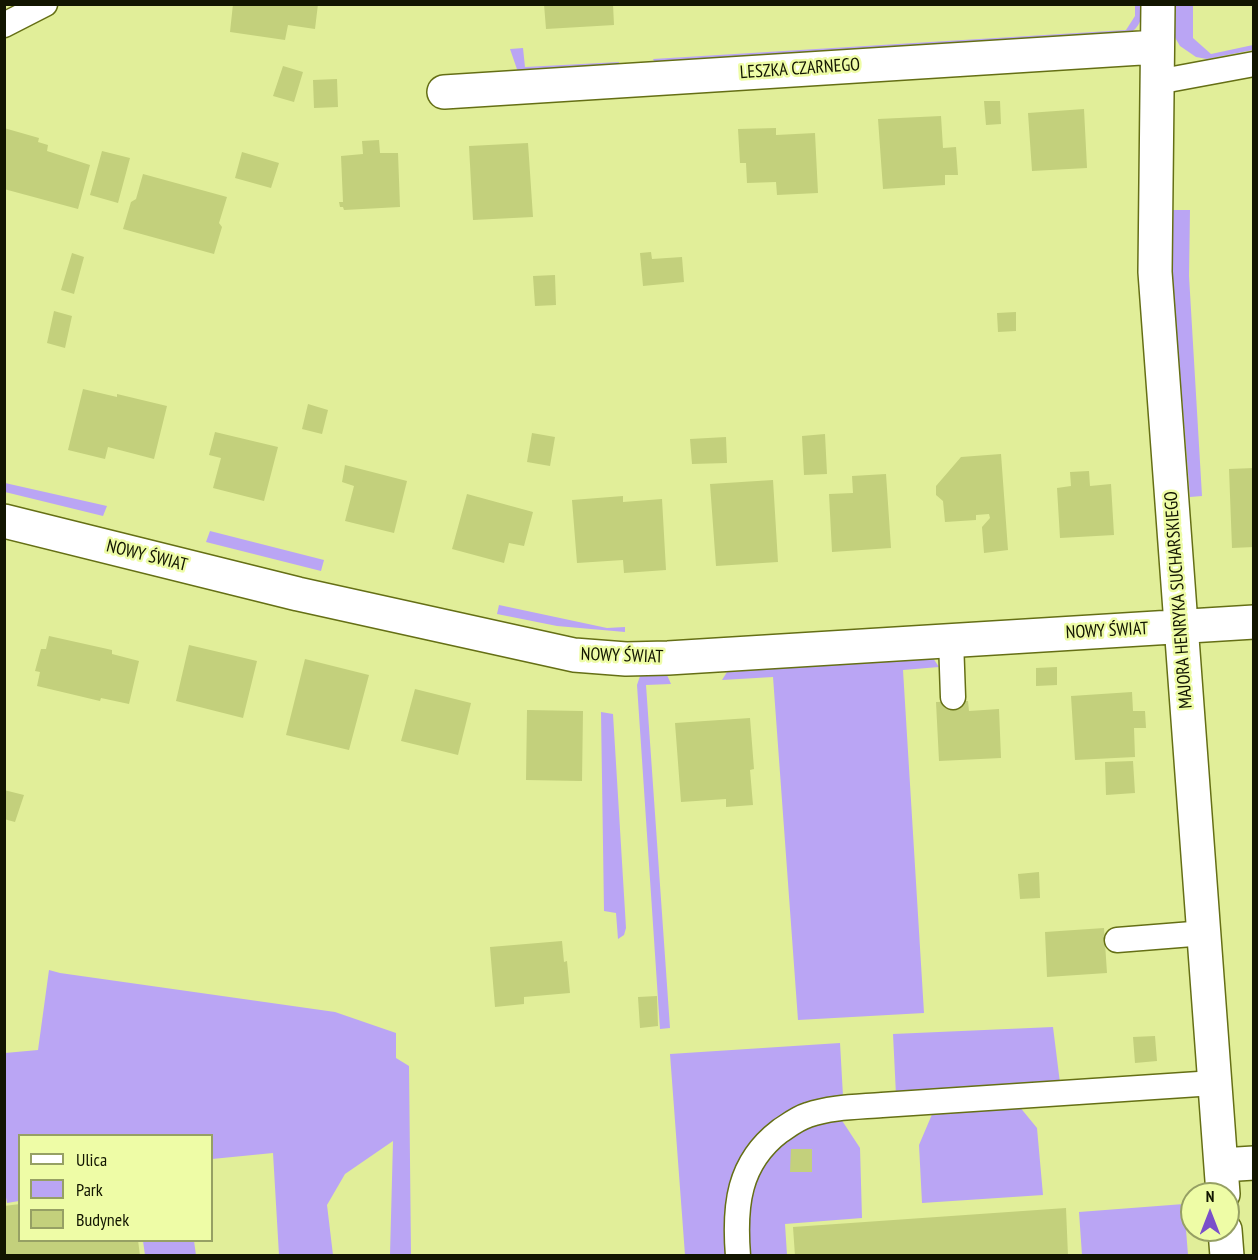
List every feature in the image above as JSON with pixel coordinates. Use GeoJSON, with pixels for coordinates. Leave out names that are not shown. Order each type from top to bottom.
{"type":"FeatureCollection","features":[{"type":"Feature","properties":{"kind":"street","name":"MAJORA HENRYKA SUCHARSKIEGO"},"geometry":{"type":"LineString","coordinates":[[1158,4],[1155,272],[1222,1180]]}},
{"type":"Feature","properties":{"kind":"street","name":"LESZKA CZARNEGO"},"geometry":{"type":"LineString","coordinates":[[444,92],[1157,47]]}},
{"type":"Feature","properties":{"kind":"street","name":"NOWY ŚWIAT"},"geometry":{"type":"LineString","coordinates":[[4,521],[298,594],[574,655],[626,659],[668,658],[1254,622]]}},
{"type":"Feature","properties":{"kind":"street"},"geometry":{"type":"LineString","coordinates":[[1222,1180],[1254,1163]]}},
{"type":"Feature","properties":{"kind":"lane"},"geometry":{"type":"LineString","coordinates":[[4,25],[45,4]]}},
{"type":"Feature","properties":{"kind":"lane"},"geometry":{"type":"LineString","coordinates":[[1157,82],[1254,64]]}},
{"type":"Feature","properties":{"kind":"lane"},"geometry":{"type":"LineString","coordinates":[[951,640],[953,697]]}},
{"type":"Feature","properties":{"kind":"lane"},"geometry":{"type":"LineString","coordinates":[[1117,940],[1205,933]]}},
{"type":"Feature","properties":{"kind":"lane"},"geometry":{"type":"LineString","coordinates":[[738,1256],[737,1212],[740,1190],[747,1170],[758,1150],[790,1124],[808,1115],[830,1110],[1214,1083]]}},
{"type":"Feature","properties":{"kind":"green space"},"geometry":{"type":"Polygon","coordinates":[[[1135,5],[1143,5],[1141,18],[1136,28],[1129,34],[657,67],[653,59],[1126,30],[1135,16],[1135,5]]]}},
{"type":"Feature","properties":{"kind":"green space"},"geometry":{"type":"Polygon","coordinates":[[[1175,5],[1193,5],[1193,38],[1211,54],[1253,45],[1253,50],[1207,59],[1196,57],[1180,46],[1174,36],[1175,5]]]}},
{"type":"Feature","properties":{"kind":"green space"},"geometry":{"type":"Polygon","coordinates":[[[523,48],[525,67],[619,62],[617,70],[519,75],[510,49],[523,48]]]}},
{"type":"Feature","properties":{"kind":"green space"},"geometry":{"type":"Polygon","coordinates":[[[1172,210],[1190,210],[1189,276],[1202,496],[1190,497],[1172,276],[1172,210]]]}},
{"type":"Feature","properties":{"kind":"green space"},"geometry":{"type":"Polygon","coordinates":[[[5,483],[107,506],[103,516],[5,492],[5,483]]]}},
{"type":"Feature","properties":{"kind":"green space"},"geometry":{"type":"Polygon","coordinates":[[[210,531],[324,560],[321,571],[206,542],[210,531]]]}},
{"type":"Feature","properties":{"kind":"green space"},"geometry":{"type":"Polygon","coordinates":[[[499,605],[607,628],[625,627],[625,632],[557,626],[497,614],[499,605]]]}},
{"type":"Feature","properties":{"kind":"green space"},"geometry":{"type":"Polygon","coordinates":[[[933,658],[939,667],[903,670],[924,1013],[798,1020],[773,677],[722,680],[727,672],[933,658]]]}},
{"type":"Feature","properties":{"kind":"green space"},"geometry":{"type":"Polygon","coordinates":[[[667,675],[671,684],[646,685],[670,1028],[660,1029],[637,685],[640,676],[667,675]]]}},
{"type":"Feature","properties":{"kind":"green space"},"geometry":{"type":"Polygon","coordinates":[[[601,712],[613,714],[626,928],[624,935],[618,939],[616,913],[604,911],[601,712]]]}},
{"type":"Feature","properties":{"kind":"green space"},"geometry":{"type":"Polygon","coordinates":[[[49,970],[335,1012],[396,1033],[396,1058],[409,1066],[411,1255],[390,1255],[393,1141],[345,1174],[327,1205],[333,1255],[279,1255],[273,1153],[213,1159],[213,1134],[18,1134],[18,1201],[7,1203],[4,1186],[5,1053],[38,1050],[49,970]]]}},
{"type":"Feature","properties":{"kind":"green space"},"geometry":{"type":"Polygon","coordinates":[[[1053,1027],[1060,1083],[896,1095],[893,1034],[1053,1027]]]}},
{"type":"Feature","properties":{"kind":"green space"},"geometry":{"type":"Polygon","coordinates":[[[840,1043],[843,1096],[809,1102],[781,1115],[761,1134],[727,1255],[685,1255],[670,1054],[840,1043]]]}},
{"type":"Feature","properties":{"kind":"green space"},"geometry":{"type":"Polygon","coordinates":[[[1019,1106],[1037,1128],[1043,1195],[922,1203],[919,1145],[933,1112],[1019,1106]]]}},
{"type":"Feature","properties":{"kind":"green space"},"geometry":{"type":"Polygon","coordinates":[[[841,1119],[860,1148],[862,1218],[785,1224],[787,1255],[748,1256],[746,1221],[748,1194],[761,1167],[784,1140],[804,1127],[841,1119]]]}},
{"type":"Feature","properties":{"kind":"green space"},"geometry":{"type":"Polygon","coordinates":[[[1180,1204],[1180,1242],[1187,1242],[1188,1255],[1082,1255],[1079,1212],[1180,1204]]]}},
{"type":"Feature","properties":{"kind":"green space"},"geometry":{"type":"Polygon","coordinates":[[[143,1242],[194,1242],[196,1255],[145,1255],[143,1242]]]}},
{"type":"Feature","properties":{"kind":"building"},"geometry":{"type":"Polygon","coordinates":[[[233,4],[318,4],[315,29],[288,25],[285,40],[230,32],[233,4]]]}},
{"type":"Feature","properties":{"kind":"building"},"geometry":{"type":"Polygon","coordinates":[[[544,4],[613,4],[614,25],[546,29],[544,4]]]}},
{"type":"Feature","properties":{"kind":"building"},"geometry":{"type":"Polygon","coordinates":[[[283,66],[303,72],[294,102],[273,96],[283,66]]]}},
{"type":"Feature","properties":{"kind":"building"},"geometry":{"type":"Polygon","coordinates":[[[337,79],[338,107],[314,108],[313,80],[337,79]]]}},
{"type":"Feature","properties":{"kind":"building"},"geometry":{"type":"Polygon","coordinates":[[[984,101],[1000,101],[1001,124],[986,125],[984,101]]]}},
{"type":"Feature","properties":{"kind":"building"},"geometry":{"type":"Polygon","coordinates":[[[1084,109],[1087,168],[1032,171],[1028,113],[1084,109]]]}},
{"type":"Feature","properties":{"kind":"building"},"geometry":{"type":"Polygon","coordinates":[[[941,116],[943,148],[956,147],[958,175],[945,175],[945,185],[883,189],[878,119],[941,116]]]}},
{"type":"Feature","properties":{"kind":"building"},"geometry":{"type":"Polygon","coordinates":[[[4,128],[39,138],[38,142],[48,145],[47,151],[90,165],[78,209],[4,189],[4,128]]]}},
{"type":"Feature","properties":{"kind":"building"},"geometry":{"type":"Polygon","coordinates":[[[776,128],[776,135],[815,133],[818,193],[777,195],[776,182],[747,183],[746,163],[740,163],[738,129],[776,128]]]}},
{"type":"Feature","properties":{"kind":"building"},"geometry":{"type":"Polygon","coordinates":[[[379,140],[380,153],[398,153],[400,207],[344,210],[340,207],[339,202],[343,202],[341,156],[363,154],[362,141],[379,140]]]}},
{"type":"Feature","properties":{"kind":"building"},"geometry":{"type":"Polygon","coordinates":[[[528,143],[533,217],[473,220],[469,146],[528,143]]]}},
{"type":"Feature","properties":{"kind":"building"},"geometry":{"type":"Polygon","coordinates":[[[102,151],[130,158],[118,203],[90,195],[102,151]]]}},
{"type":"Feature","properties":{"kind":"building"},"geometry":{"type":"Polygon","coordinates":[[[242,152],[279,163],[271,188],[235,178],[242,152]]]}},
{"type":"Feature","properties":{"kind":"building"},"geometry":{"type":"Polygon","coordinates":[[[143,174],[227,197],[219,223],[222,227],[214,254],[123,229],[131,202],[136,199],[143,174]]]}},
{"type":"Feature","properties":{"kind":"building"},"geometry":{"type":"Polygon","coordinates":[[[651,252],[652,259],[682,257],[684,282],[643,286],[640,253],[651,252]]]}},
{"type":"Feature","properties":{"kind":"building"},"geometry":{"type":"Polygon","coordinates":[[[72,253],[84,257],[74,294],[61,290],[72,253]]]}},
{"type":"Feature","properties":{"kind":"building"},"geometry":{"type":"Polygon","coordinates":[[[555,275],[556,305],[535,306],[533,276],[555,275]]]}},
{"type":"Feature","properties":{"kind":"building"},"geometry":{"type":"Polygon","coordinates":[[[54,311],[72,316],[65,348],[47,343],[54,311]]]}},
{"type":"Feature","properties":{"kind":"building"},"geometry":{"type":"Polygon","coordinates":[[[1016,312],[1016,331],[998,332],[997,313],[1016,312]]]}},
{"type":"Feature","properties":{"kind":"building"},"geometry":{"type":"Polygon","coordinates":[[[83,389],[117,397],[117,394],[167,406],[154,459],[108,447],[105,459],[68,450],[83,389]]]}},
{"type":"Feature","properties":{"kind":"building"},"geometry":{"type":"Polygon","coordinates":[[[308,404],[328,410],[322,434],[302,429],[308,404]]]}},
{"type":"Feature","properties":{"kind":"building"},"geometry":{"type":"Polygon","coordinates":[[[215,432],[278,447],[264,501],[213,488],[221,458],[209,455],[215,432]]]}},
{"type":"Feature","properties":{"kind":"building"},"geometry":{"type":"Polygon","coordinates":[[[532,433],[555,437],[550,466],[527,462],[532,433]]]}},
{"type":"Feature","properties":{"kind":"building"},"geometry":{"type":"Polygon","coordinates":[[[825,434],[827,474],[804,475],[802,436],[825,434]]]}},
{"type":"Feature","properties":{"kind":"building"},"geometry":{"type":"Polygon","coordinates":[[[726,437],[727,463],[692,464],[690,439],[726,437]]]}},
{"type":"Feature","properties":{"kind":"building"},"geometry":{"type":"Polygon","coordinates":[[[1001,454],[1008,550],[984,553],[982,527],[990,518],[989,514],[976,515],[976,520],[945,522],[943,501],[936,495],[936,486],[961,457],[1001,454]]]}},
{"type":"Feature","properties":{"kind":"building"},"geometry":{"type":"Polygon","coordinates":[[[345,465],[407,481],[394,533],[345,521],[354,486],[342,482],[345,465]]]}},
{"type":"Feature","properties":{"kind":"building"},"geometry":{"type":"Polygon","coordinates":[[[1254,468],[1254,547],[1232,548],[1229,469],[1254,468]]]}},
{"type":"Feature","properties":{"kind":"building"},"geometry":{"type":"Polygon","coordinates":[[[1089,471],[1090,486],[1111,484],[1114,535],[1060,538],[1057,488],[1071,486],[1070,472],[1089,471]]]}},
{"type":"Feature","properties":{"kind":"building"},"geometry":{"type":"Polygon","coordinates":[[[886,474],[891,548],[832,552],[829,494],[853,493],[852,476],[886,474]]]}},
{"type":"Feature","properties":{"kind":"building"},"geometry":{"type":"Polygon","coordinates":[[[773,480],[778,562],[716,566],[710,484],[773,480]]]}},
{"type":"Feature","properties":{"kind":"building"},"geometry":{"type":"Polygon","coordinates":[[[467,494],[533,512],[524,546],[509,543],[504,563],[452,549],[467,494]]]}},
{"type":"Feature","properties":{"kind":"building"},"geometry":{"type":"Polygon","coordinates":[[[623,496],[623,502],[662,499],[666,570],[624,573],[623,560],[577,563],[572,500],[623,496]]]}},
{"type":"Feature","properties":{"kind":"building"},"geometry":{"type":"Polygon","coordinates":[[[49,636],[112,650],[112,654],[139,661],[129,704],[101,698],[100,701],[37,686],[40,672],[35,671],[41,649],[46,649],[49,636]]]}},
{"type":"Feature","properties":{"kind":"building"},"geometry":{"type":"Polygon","coordinates":[[[189,645],[257,661],[243,718],[176,701],[189,645]]]}},
{"type":"Feature","properties":{"kind":"building"},"geometry":{"type":"Polygon","coordinates":[[[305,659],[369,675],[349,750],[286,735],[305,659]]]}},
{"type":"Feature","properties":{"kind":"building"},"geometry":{"type":"Polygon","coordinates":[[[1057,667],[1057,685],[1036,686],[1036,668],[1057,667]]]}},
{"type":"Feature","properties":{"kind":"building"},"geometry":{"type":"Polygon","coordinates":[[[415,689],[471,703],[458,755],[401,741],[415,689]]]}},
{"type":"Feature","properties":{"kind":"building"},"geometry":{"type":"Polygon","coordinates":[[[1132,692],[1133,711],[1145,711],[1146,728],[1134,728],[1135,757],[1075,760],[1071,696],[1132,692]]]}},
{"type":"Feature","properties":{"kind":"building"},"geometry":{"type":"Polygon","coordinates":[[[968,701],[969,711],[999,709],[1001,758],[939,761],[936,702],[968,701]]]}},
{"type":"Feature","properties":{"kind":"building"},"geometry":{"type":"Polygon","coordinates":[[[527,710],[583,711],[582,781],[526,780],[527,710]]]}},
{"type":"Feature","properties":{"kind":"building"},"geometry":{"type":"Polygon","coordinates":[[[750,718],[754,769],[750,770],[753,805],[726,807],[726,799],[681,802],[675,723],[750,718]]]}},
{"type":"Feature","properties":{"kind":"building"},"geometry":{"type":"Polygon","coordinates":[[[1133,761],[1135,793],[1106,795],[1105,762],[1133,761]]]}},
{"type":"Feature","properties":{"kind":"building"},"geometry":{"type":"Polygon","coordinates":[[[4,790],[24,795],[15,822],[4,819],[4,790]]]}},
{"type":"Feature","properties":{"kind":"building"},"geometry":{"type":"Polygon","coordinates":[[[1039,872],[1040,898],[1020,899],[1018,874],[1039,872]]]}},
{"type":"Feature","properties":{"kind":"building"},"geometry":{"type":"Polygon","coordinates":[[[1104,928],[1107,973],[1047,977],[1045,932],[1104,928]]]}},
{"type":"Feature","properties":{"kind":"building"},"geometry":{"type":"Polygon","coordinates":[[[562,941],[564,962],[567,961],[570,993],[524,997],[524,1004],[495,1007],[490,947],[562,941]]]}},
{"type":"Feature","properties":{"kind":"building"},"geometry":{"type":"Polygon","coordinates":[[[657,996],[658,1026],[640,1028],[638,997],[657,996]]]}},
{"type":"Feature","properties":{"kind":"building"},"geometry":{"type":"Polygon","coordinates":[[[1155,1036],[1157,1061],[1135,1063],[1133,1037],[1155,1036]]]}},
{"type":"Feature","properties":{"kind":"building"},"geometry":{"type":"Polygon","coordinates":[[[791,1149],[812,1149],[812,1172],[790,1172],[791,1149]]]}},
{"type":"Feature","properties":{"kind":"building"},"geometry":{"type":"Polygon","coordinates":[[[18,1204],[18,1242],[138,1242],[140,1256],[4,1256],[4,1206],[18,1204]]]}},
{"type":"Feature","properties":{"kind":"building"},"geometry":{"type":"Polygon","coordinates":[[[1066,1208],[1068,1256],[795,1256],[793,1227],[1066,1208]]]}}]}
